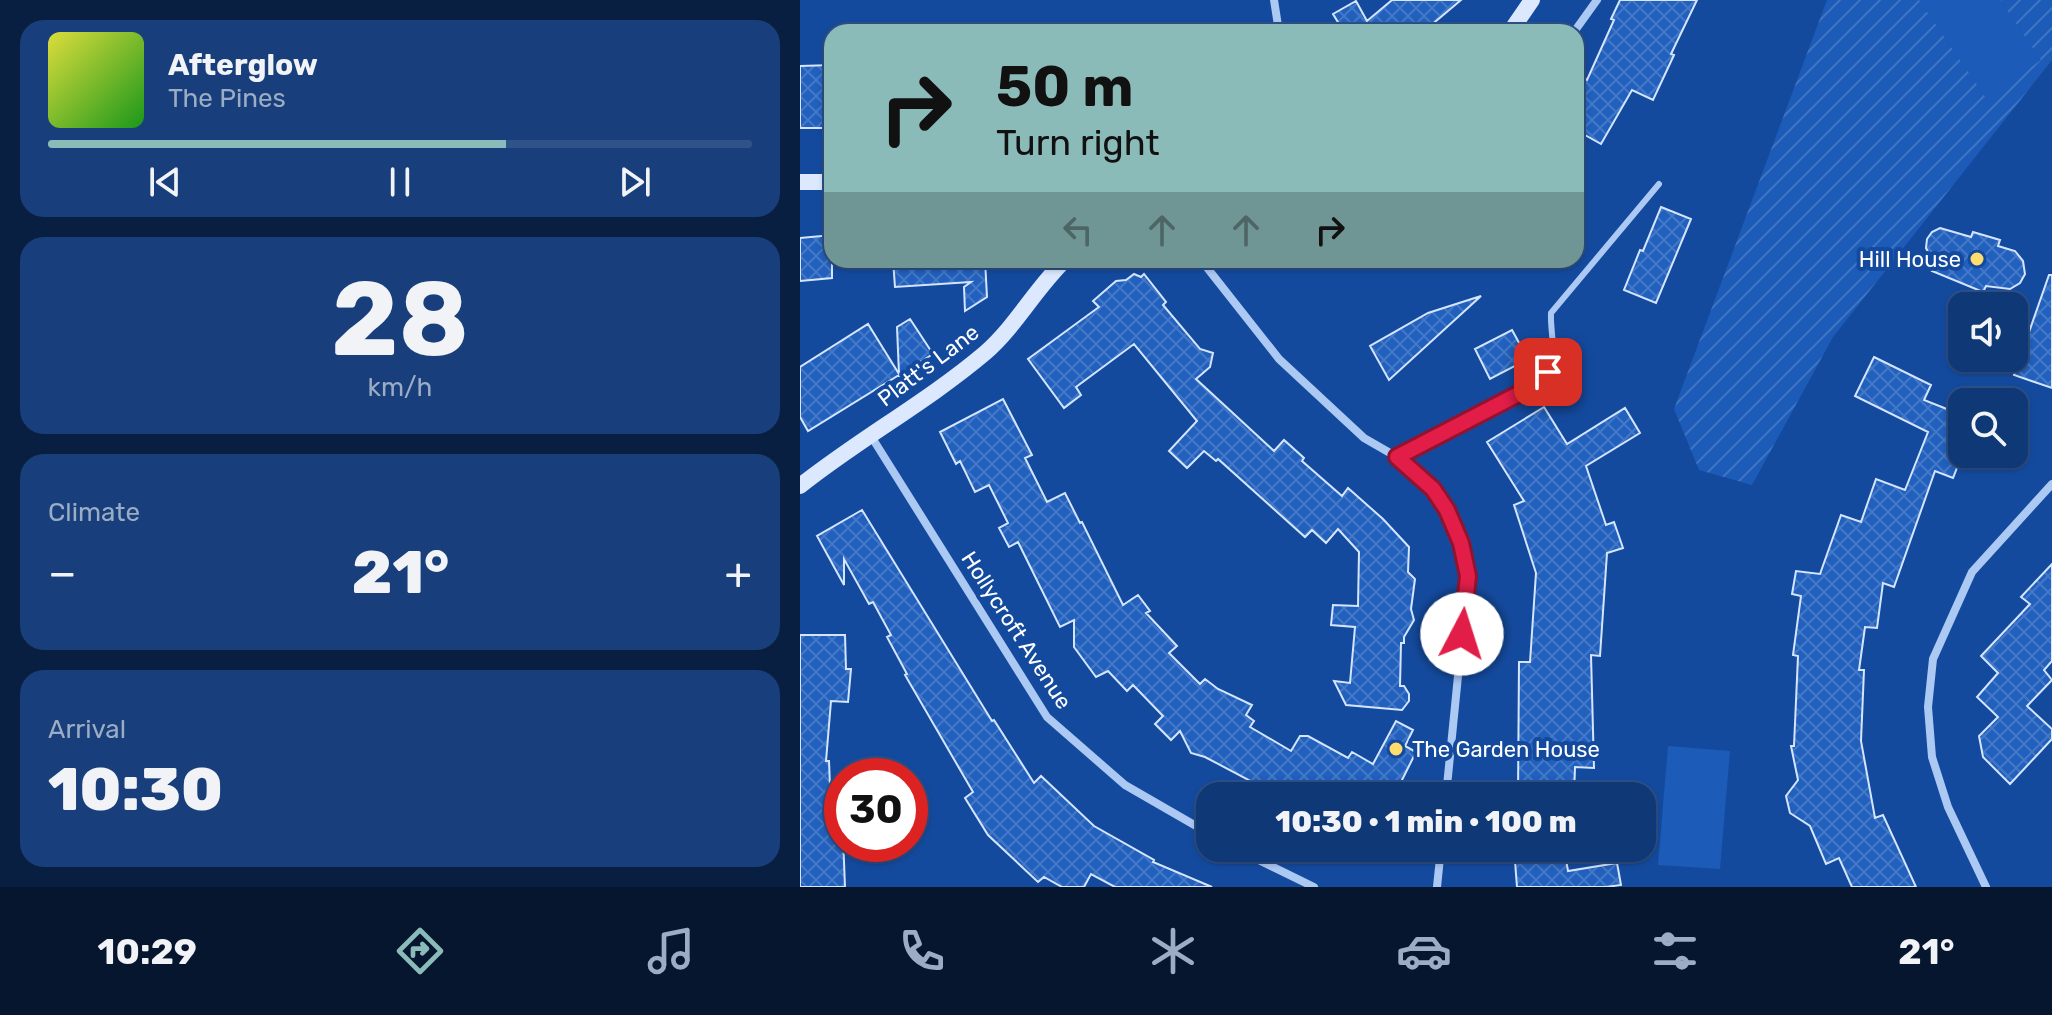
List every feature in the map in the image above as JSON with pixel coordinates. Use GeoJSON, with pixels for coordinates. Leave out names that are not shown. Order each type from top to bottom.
{"type":"FeatureCollection","features":[{"type":"Feature","properties":{"kind":"street"},"geometry":{"type":"LineString","coordinates":[[1274,0],[1278,24]]}},
{"type":"Feature","properties":{"kind":"street"},"geometry":{"type":"LineString","coordinates":[[1516,24],[1532,0]]}},
{"type":"Feature","properties":{"kind":"street"},"geometry":{"type":"LineString","coordinates":[[1580,24],[1597,0]]}},
{"type":"Feature","properties":{"kind":"street"},"geometry":{"type":"LineString","coordinates":[[800,182],[824,182]]}},
{"type":"Feature","properties":{"kind":"street","name":"Platt's Lane"},"geometry":{"type":"LineString","coordinates":[[800,486],[985,353],[1013,325],[1046,268]]}},
{"type":"Feature","properties":{"kind":"street"},"geometry":{"type":"LineString","coordinates":[[1207,268],[1279,359],[1364,438],[1397,457],[1433,489],[1447,510],[1461,543],[1468,576],[1447,782]]}},
{"type":"Feature","properties":{"kind":"street","name":"Hollycroft Avenue"},"geometry":{"type":"LineString","coordinates":[[871,436],[1047,717],[1125,785],[1196,826]]}},
{"type":"Feature","properties":{"kind":"street"},"geometry":{"type":"LineString","coordinates":[[1986,887],[1948,807],[1932,757],[1928,707],[1933,659],[1972,572],[2052,484]]}},
{"type":"Feature","properties":{"kind":"street"},"geometry":{"type":"LineString","coordinates":[[1263,862],[1314,887]]}},
{"type":"Feature","properties":{"kind":"street"},"geometry":{"type":"LineString","coordinates":[[1437,887],[1440,862]]}},
{"type":"Feature","properties":{"kind":"lane"},"geometry":{"type":"LineString","coordinates":[[1397,457],[1528,389],[1548,372],[1553,353],[1551,313],[1659,184]]}},
{"type":"Feature","properties":{"kind":"shaded area"},"geometry":{"type":"Polygon","coordinates":[[[1827,0],[2052,0],[2052,60],[1833,337],[1752,485],[1699,470],[1674,409],[1827,0]]]}},
{"type":"Feature","properties":{"kind":"shaded area"},"geometry":{"type":"Polygon","coordinates":[[[1919,0],[2000,0],[2041,60],[1986,98],[1919,0]]]}},
{"type":"Feature","properties":{"kind":"shaded area"},"geometry":{"type":"Polygon","coordinates":[[[1668,746],[1730,751],[1720,869],[1658,865],[1668,746]]]}},
{"type":"Feature","properties":{"kind":"building"},"geometry":{"type":"Polygon","coordinates":[[[1392,0],[1461,0],[1432,24],[1339,24],[1333,14],[1356,1],[1367,21],[1392,0]]]}},
{"type":"Feature","properties":{"kind":"building"},"geometry":{"type":"Polygon","coordinates":[[[1620,0],[1697,0],[1653,100],[1632,90],[1601,144],[1584,134],[1584,78],[1587,80],[1614,20],[1611,19],[1620,0]]]}},
{"type":"Feature","properties":{"kind":"building"},"geometry":{"type":"Polygon","coordinates":[[[824,65],[824,128],[800,128],[800,66],[824,65]]]}},
{"type":"Feature","properties":{"kind":"building"},"geometry":{"type":"Polygon","coordinates":[[[1661,207],[1691,219],[1656,303],[1624,290],[1661,207]]]}},
{"type":"Feature","properties":{"kind":"building","name":"Hill House"},"geometry":{"type":"Polygon","coordinates":[[[1940,228],[1971,237],[1973,232],[2000,240],[1998,246],[2015,251],[2023,261],[2025,274],[2020,283],[2010,289],[1986,286],[1983,292],[1932,271],[1935,266],[1926,248],[1932,232],[1940,228]]]}},
{"type":"Feature","properties":{"kind":"building"},"geometry":{"type":"Polygon","coordinates":[[[824,236],[824,268],[832,268],[832,278],[800,281],[800,238],[824,236]]]}},
{"type":"Feature","properties":{"kind":"building"},"geometry":{"type":"Polygon","coordinates":[[[894,268],[985,268],[987,297],[965,311],[964,287],[971,282],[895,287],[894,268]]]}},
{"type":"Feature","properties":{"kind":"building"},"geometry":{"type":"Polygon","coordinates":[[[1134,274],[1141,277],[1144,274],[1166,302],[1163,305],[1200,349],[1213,353],[1210,367],[1196,379],[1274,451],[1284,440],[1304,458],[1302,461],[1342,496],[1348,488],[1409,547],[1408,572],[1415,579],[1411,609],[1414,620],[1404,643],[1401,643],[1400,686],[1404,686],[1409,694],[1409,701],[1402,710],[1346,705],[1334,681],[1350,683],[1355,627],[1331,625],[1333,605],[1358,606],[1359,552],[1338,529],[1326,543],[1312,530],[1305,537],[1218,459],[1216,461],[1204,451],[1187,468],[1169,451],[1197,421],[1134,344],[1076,387],[1081,395],[1064,408],[1028,359],[1099,307],[1093,301],[1116,281],[1126,280],[1134,274]]]}},
{"type":"Feature","properties":{"kind":"building"},"geometry":{"type":"Polygon","coordinates":[[[2049,275],[2052,275],[2052,388],[2014,375],[2015,372],[2028,372],[2028,335],[2049,275]]]}},
{"type":"Feature","properties":{"kind":"building"},"geometry":{"type":"Polygon","coordinates":[[[1481,296],[1389,380],[1370,346],[1428,313],[1481,296]]]}},
{"type":"Feature","properties":{"kind":"building"},"geometry":{"type":"Polygon","coordinates":[[[910,319],[933,354],[808,431],[800,417],[800,367],[868,324],[899,374],[897,327],[910,319]]]}},
{"type":"Feature","properties":{"kind":"building"},"geometry":{"type":"Polygon","coordinates":[[[1512,330],[1528,359],[1490,379],[1475,349],[1512,330]]]}},
{"type":"Feature","properties":{"kind":"building"},"geometry":{"type":"Polygon","coordinates":[[[1874,357],[1931,385],[1924,400],[1948,409],[1948,468],[1957,468],[1953,478],[1935,471],[1894,587],[1883,583],[1877,628],[1865,627],[1859,670],[1864,670],[1861,741],[1875,818],[1883,815],[1916,887],[1852,887],[1839,858],[1826,864],[1810,826],[1790,813],[1786,796],[1798,780],[1791,746],[1794,746],[1798,656],[1793,655],[1801,596],[1792,594],[1796,571],[1820,574],[1841,515],[1861,522],[1876,479],[1905,490],[1928,432],[1855,396],[1874,357]]]}},
{"type":"Feature","properties":{"kind":"building"},"geometry":{"type":"Polygon","coordinates":[[[1003,399],[1032,455],[1025,458],[1047,502],[1065,493],[1123,605],[1138,595],[1150,611],[1146,613],[1177,646],[1169,653],[1200,684],[1205,679],[1218,689],[1252,705],[1246,715],[1254,721],[1250,727],[1291,751],[1300,736],[1308,736],[1348,758],[1352,752],[1373,764],[1396,721],[1413,730],[1405,746],[1416,752],[1401,782],[1252,782],[1191,753],[1180,731],[1171,740],[1155,724],[1163,716],[1133,685],[1127,691],[1108,671],[1096,677],[1074,647],[1074,620],[1060,627],[1018,542],[1009,547],[999,528],[1008,523],[989,485],[975,492],[960,461],[956,464],[940,432],[1003,399]]]}},
{"type":"Feature","properties":{"kind":"building"},"geometry":{"type":"Polygon","coordinates":[[[1544,407],[1567,444],[1625,408],[1640,433],[1586,466],[1606,525],[1614,522],[1623,548],[1607,553],[1600,656],[1591,655],[1594,768],[1575,767],[1574,782],[1518,782],[1519,662],[1530,662],[1536,573],[1514,505],[1524,501],[1487,442],[1544,407]]]}},
{"type":"Feature","properties":{"kind":"building"},"geometry":{"type":"Polygon","coordinates":[[[862,510],[992,721],[1034,783],[1041,776],[1094,826],[1153,862],[1212,887],[1115,887],[1091,874],[1084,887],[1062,887],[1044,877],[1038,882],[988,835],[965,798],[973,792],[905,675],[887,637],[891,635],[873,602],[869,604],[844,559],[844,585],[817,536],[862,510]]]}},
{"type":"Feature","properties":{"kind":"building"},"geometry":{"type":"Polygon","coordinates":[[[2052,564],[2052,661],[2044,670],[2052,680],[2027,706],[2052,729],[2052,739],[2010,784],[1983,757],[1979,736],[1998,717],[1977,697],[1998,673],[1981,656],[2030,604],[2021,597],[2052,564]]]}},
{"type":"Feature","properties":{"kind":"building"},"geometry":{"type":"Polygon","coordinates":[[[800,635],[845,635],[846,669],[851,669],[848,702],[831,701],[824,758],[824,862],[844,862],[845,887],[800,887],[800,635]]]}},
{"type":"Feature","properties":{"kind":"building"},"geometry":{"type":"Polygon","coordinates":[[[1515,862],[1566,862],[1568,871],[1617,863],[1621,885],[1606,887],[1517,887],[1515,862]]]}},
{"type":"Feature","properties":{"kind":"place","name":"Hill House"},"geometry":{"type":"Point","coordinates":[1977,259]}},
{"type":"Feature","properties":{"kind":"place","name":"The Garden House"},"geometry":{"type":"Point","coordinates":[1396,749]}},
{"type":"Feature","properties":{"kind":"route"},"geometry":{"type":"LineString","coordinates":[[1462,634],[1468,576],[1461,543],[1447,510],[1433,489],[1397,457],[1528,389],[1548,372]]}}]}
